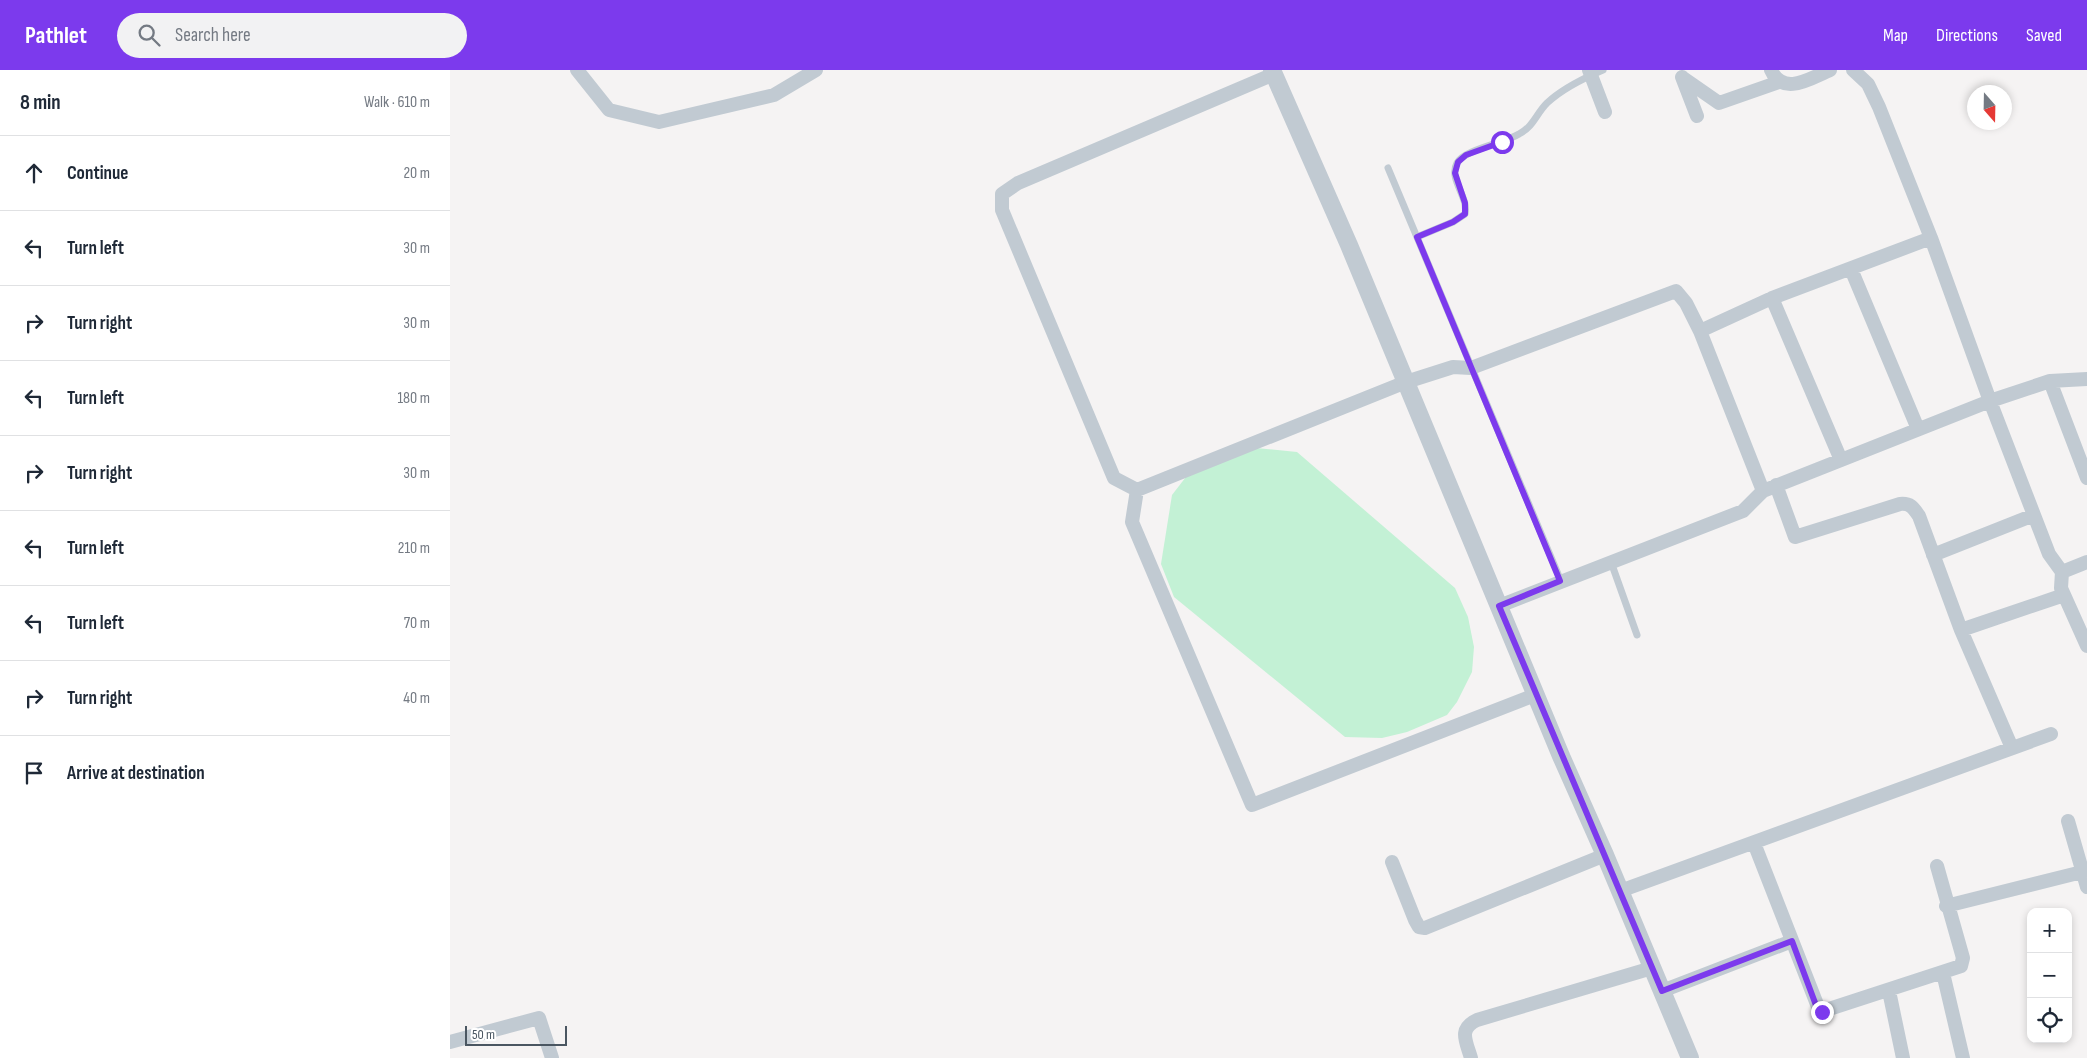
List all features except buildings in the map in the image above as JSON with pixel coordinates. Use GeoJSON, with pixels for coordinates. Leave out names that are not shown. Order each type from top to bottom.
{"type":"FeatureCollection","features":[{"type":"Feature","properties":{"kind":"street"},"geometry":{"type":"LineString","coordinates":[[577,70],[608,110],[658,122],[774,94],[816,70]]}},
{"type":"Feature","properties":{"kind":"street"},"geometry":{"type":"LineString","coordinates":[[1772,70],[1780,82],[1787,85],[1796,84],[1830,70]]}},
{"type":"Feature","properties":{"kind":"street"},"geometry":{"type":"LineString","coordinates":[[1853,70],[1868,84],[1879,106],[1931,238],[1990,401],[2049,554],[2062,572],[2061,588],[2064,596],[2087,646]]}},
{"type":"Feature","properties":{"kind":"street"},"geometry":{"type":"LineString","coordinates":[[1690,1058],[1605,855],[1535,695],[1406,382],[1317,170],[1273,72],[1018,182],[1002,194],[1002,210],[1114,478],[1137,490],[1406,382],[1453,366],[1471,368],[1676,291],[1686,303],[1700,331],[1762,491]]}},
{"type":"Feature","properties":{"kind":"street"},"geometry":{"type":"LineString","coordinates":[[1594,72],[1606,112]]}},
{"type":"Feature","properties":{"kind":"street"},"geometry":{"type":"LineString","coordinates":[[1681,74],[1719,103],[1780,82]]}},
{"type":"Feature","properties":{"kind":"street"},"geometry":{"type":"LineString","coordinates":[[1681,74],[1698,116]]}},
{"type":"Feature","properties":{"kind":"street"},"geometry":{"type":"LineString","coordinates":[[1700,331],[1772,298],[1851,270],[1931,238]]}},
{"type":"Feature","properties":{"kind":"street"},"geometry":{"type":"LineString","coordinates":[[1851,270],[1918,429]]}},
{"type":"Feature","properties":{"kind":"street"},"geometry":{"type":"LineString","coordinates":[[1772,298],[1841,460]]}},
{"type":"Feature","properties":{"kind":"street"},"geometry":{"type":"LineString","coordinates":[[1499,606],[1743,511],[1762,491],[1990,401],[2050,381],[2087,378]]}},
{"type":"Feature","properties":{"kind":"street"},"geometry":{"type":"LineString","coordinates":[[2050,381],[2082,449],[2087,478]]}},
{"type":"Feature","properties":{"kind":"street"},"geometry":{"type":"LineString","coordinates":[[1776,485],[1795,537],[1906,504],[1913,507],[1961,630],[2012,748]]}},
{"type":"Feature","properties":{"kind":"street"},"geometry":{"type":"LineString","coordinates":[[1137,490],[1132,522],[1252,804],[1535,695]]}},
{"type":"Feature","properties":{"kind":"street"},"geometry":{"type":"LineString","coordinates":[[1933,555],[2034,515]]}},
{"type":"Feature","properties":{"kind":"street"},"geometry":{"type":"LineString","coordinates":[[2062,572],[2087,562]]}},
{"type":"Feature","properties":{"kind":"street"},"geometry":{"type":"LineString","coordinates":[[1961,630],[2064,596]]}},
{"type":"Feature","properties":{"kind":"street"},"geometry":{"type":"LineString","coordinates":[[1620,891],[2051,734]]}},
{"type":"Feature","properties":{"kind":"street"},"geometry":{"type":"LineString","coordinates":[[2068,821],[2087,887]]}},
{"type":"Feature","properties":{"kind":"street"},"geometry":{"type":"LineString","coordinates":[[1754,843],[1820,1012],[1959,968],[1963,961],[1946,906],[1937,866]]}},
{"type":"Feature","properties":{"kind":"street"},"geometry":{"type":"LineString","coordinates":[[1392,862],[1415,920],[1419,927],[1425,928],[1605,855]]}},
{"type":"Feature","properties":{"kind":"street"},"geometry":{"type":"LineString","coordinates":[[1946,906],[2082,872]]}},
{"type":"Feature","properties":{"kind":"street"},"geometry":{"type":"LineString","coordinates":[[1662,991],[1792,941]]}},
{"type":"Feature","properties":{"kind":"street"},"geometry":{"type":"LineString","coordinates":[[1471,1058],[1465,1031],[1467,1026],[1477,1020],[1652,968]]}},
{"type":"Feature","properties":{"kind":"street"},"geometry":{"type":"LineString","coordinates":[[1943,973],[1963,1058]]}},
{"type":"Feature","properties":{"kind":"street"},"geometry":{"type":"LineString","coordinates":[[1889,991],[1903,1058]]}},
{"type":"Feature","properties":{"kind":"street"},"geometry":{"type":"LineString","coordinates":[[450,1042],[538,1018],[552,1058]]}},
{"type":"Feature","properties":{"kind":"lane"},"geometry":{"type":"LineString","coordinates":[[1417,237],[1453,222],[1465,214],[1465,203],[1455,173],[1455,167],[1461,158],[1520,134],[1533,124],[1546,104],[1594,72]]}},
{"type":"Feature","properties":{"kind":"lane"},"geometry":{"type":"LineString","coordinates":[[1388,168],[1560,581]]}},
{"type":"Feature","properties":{"kind":"lane"},"geometry":{"type":"LineString","coordinates":[[1611,562],[1637,635]]}},
{"type":"Feature","properties":{"kind":"green space"},"geometry":{"type":"Polygon","coordinates":[[[1256,448],[1297,452],[1455,588],[1468,617],[1474,647],[1472,672],[1457,702],[1447,715],[1407,732],[1382,738],[1345,737],[1174,597],[1161,564],[1172,495],[1189,473],[1256,448]]]}},
{"type":"Feature","properties":{"kind":"route"},"geometry":{"type":"LineString","coordinates":[[1502,142],[1466,155],[1461,158],[1455,167],[1455,173],[1465,203],[1465,214],[1453,222],[1417,237],[1560,581],[1499,606],[1662,991],[1792,941],[1817,1008],[1822,1012]]}}]}
